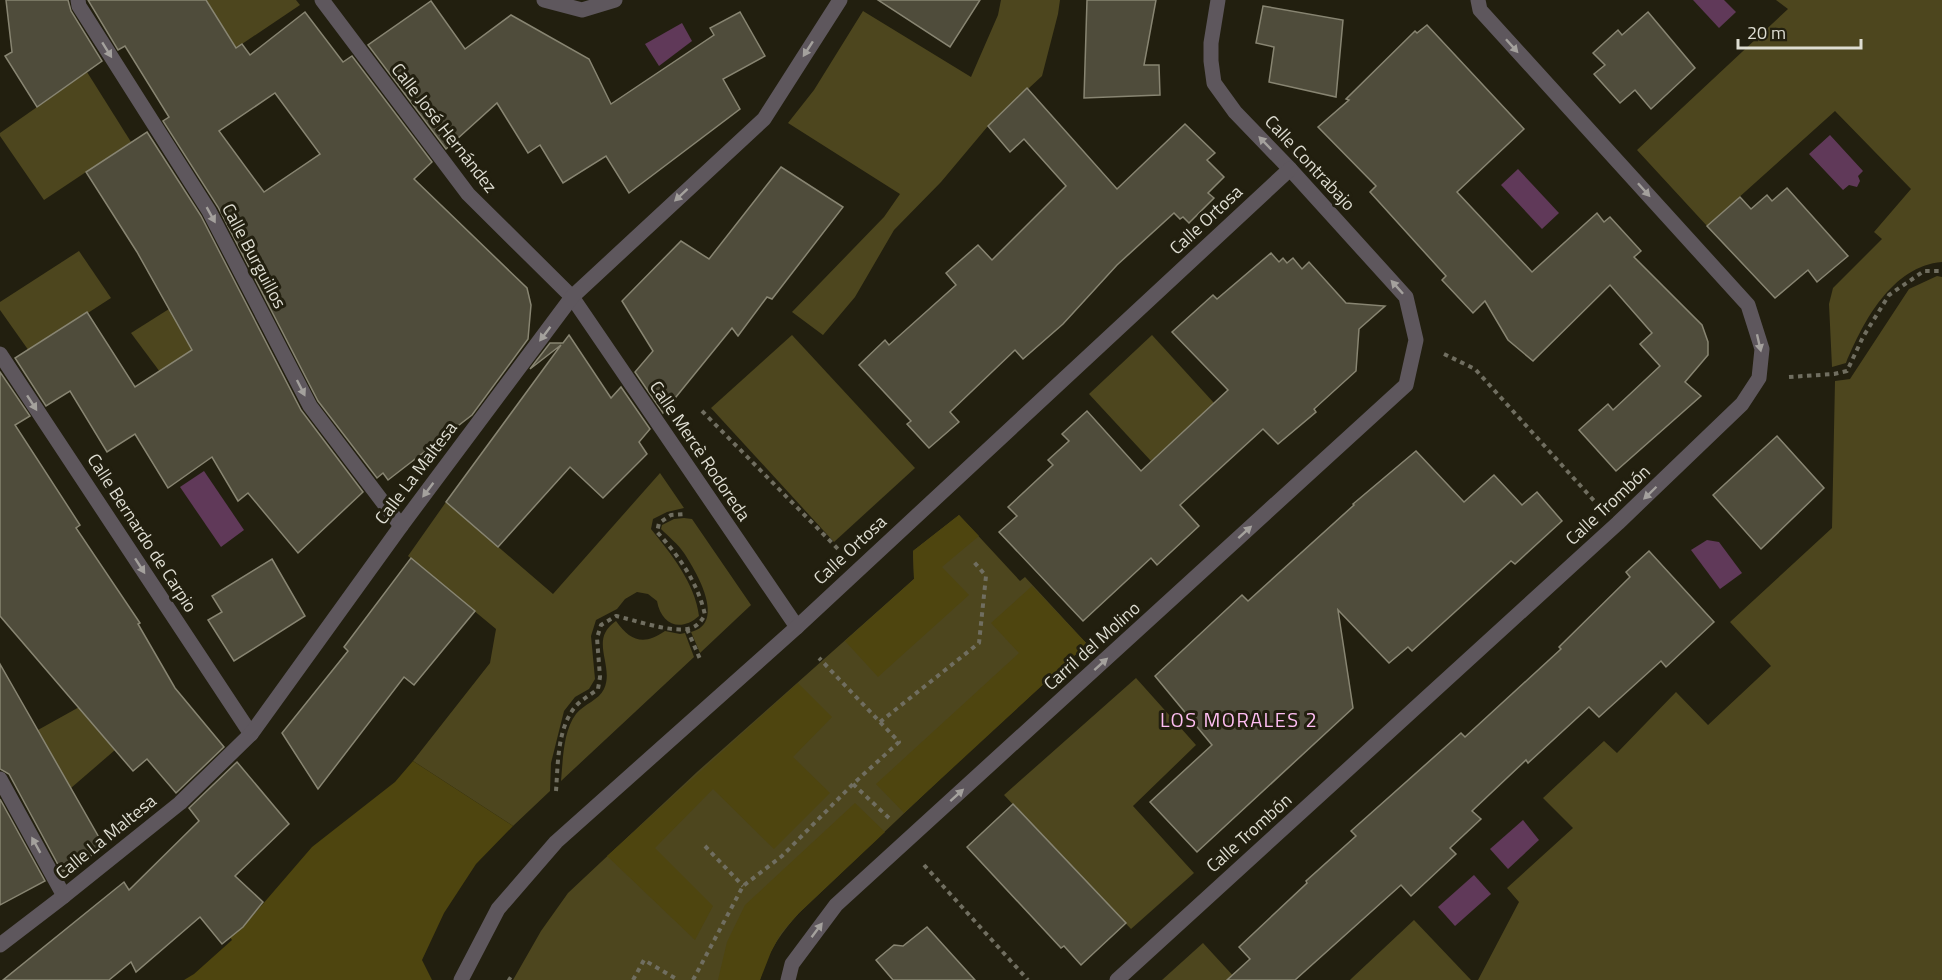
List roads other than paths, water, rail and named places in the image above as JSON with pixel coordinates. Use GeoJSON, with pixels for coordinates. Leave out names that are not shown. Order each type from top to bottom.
{"type":"FeatureCollection","features":[{"type":"Feature","properties":{"kind":"street","name":"Calle Burguillos"},"geometry":{"type":"LineString","coordinates":[[78,0],[79,6],[209,211],[310,406],[401,526]]}},
{"type":"Feature","properties":{"kind":"street"},"geometry":{"type":"LineString","coordinates":[[544,0],[582,10],[615,0]]}},
{"type":"Feature","properties":{"kind":"street","name":"Calle La Maltesa"},"geometry":{"type":"LineString","coordinates":[[0,945],[64,897],[180,803],[251,734],[401,526],[572,297],[764,119],[840,0]]}},
{"type":"Feature","properties":{"kind":"street","name":"Calle Contrabajo"},"geometry":{"type":"LineString","coordinates":[[1218,0],[1211,43],[1215,83],[1235,112],[1406,297],[1416,340]]}},
{"type":"Feature","properties":{"kind":"street","name":"Calle Trombón"},"geometry":{"type":"LineString","coordinates":[[1117,980],[1618,523],[1742,404],[1760,378],[1762,349],[1748,305],[1480,10],[1478,0]]}},
{"type":"Feature","properties":{"kind":"street","name":"Calle José Hernández"},"geometry":{"type":"LineString","coordinates":[[326,1],[468,194],[572,297]]}},
{"type":"Feature","properties":{"kind":"street","name":"Calle Ortosa"},"geometry":{"type":"LineString","coordinates":[[461,980],[498,909],[556,842],[796,627],[1290,169]]}},
{"type":"Feature","properties":{"kind":"street","name":"Calle Mercè Rodoreda"},"geometry":{"type":"LineString","coordinates":[[572,297],[796,627]]}},
{"type":"Feature","properties":{"kind":"street","name":"Carril del Molino"},"geometry":{"type":"LineString","coordinates":[[788,980],[792,964],[836,905],[1406,385],[1416,340]]}},
{"type":"Feature","properties":{"kind":"street","name":"Calle Bernardo de Carpio"},"geometry":{"type":"LineString","coordinates":[[0,354],[251,734]]}},
{"type":"Feature","properties":{"kind":"street"},"geometry":{"type":"LineString","coordinates":[[0,779],[64,897]]}},
{"type":"Feature","properties":{"kind":"district","name":"LOS MORALES 2"},"geometry":{"type":"Point","coordinates":[1239,720]}}]}
